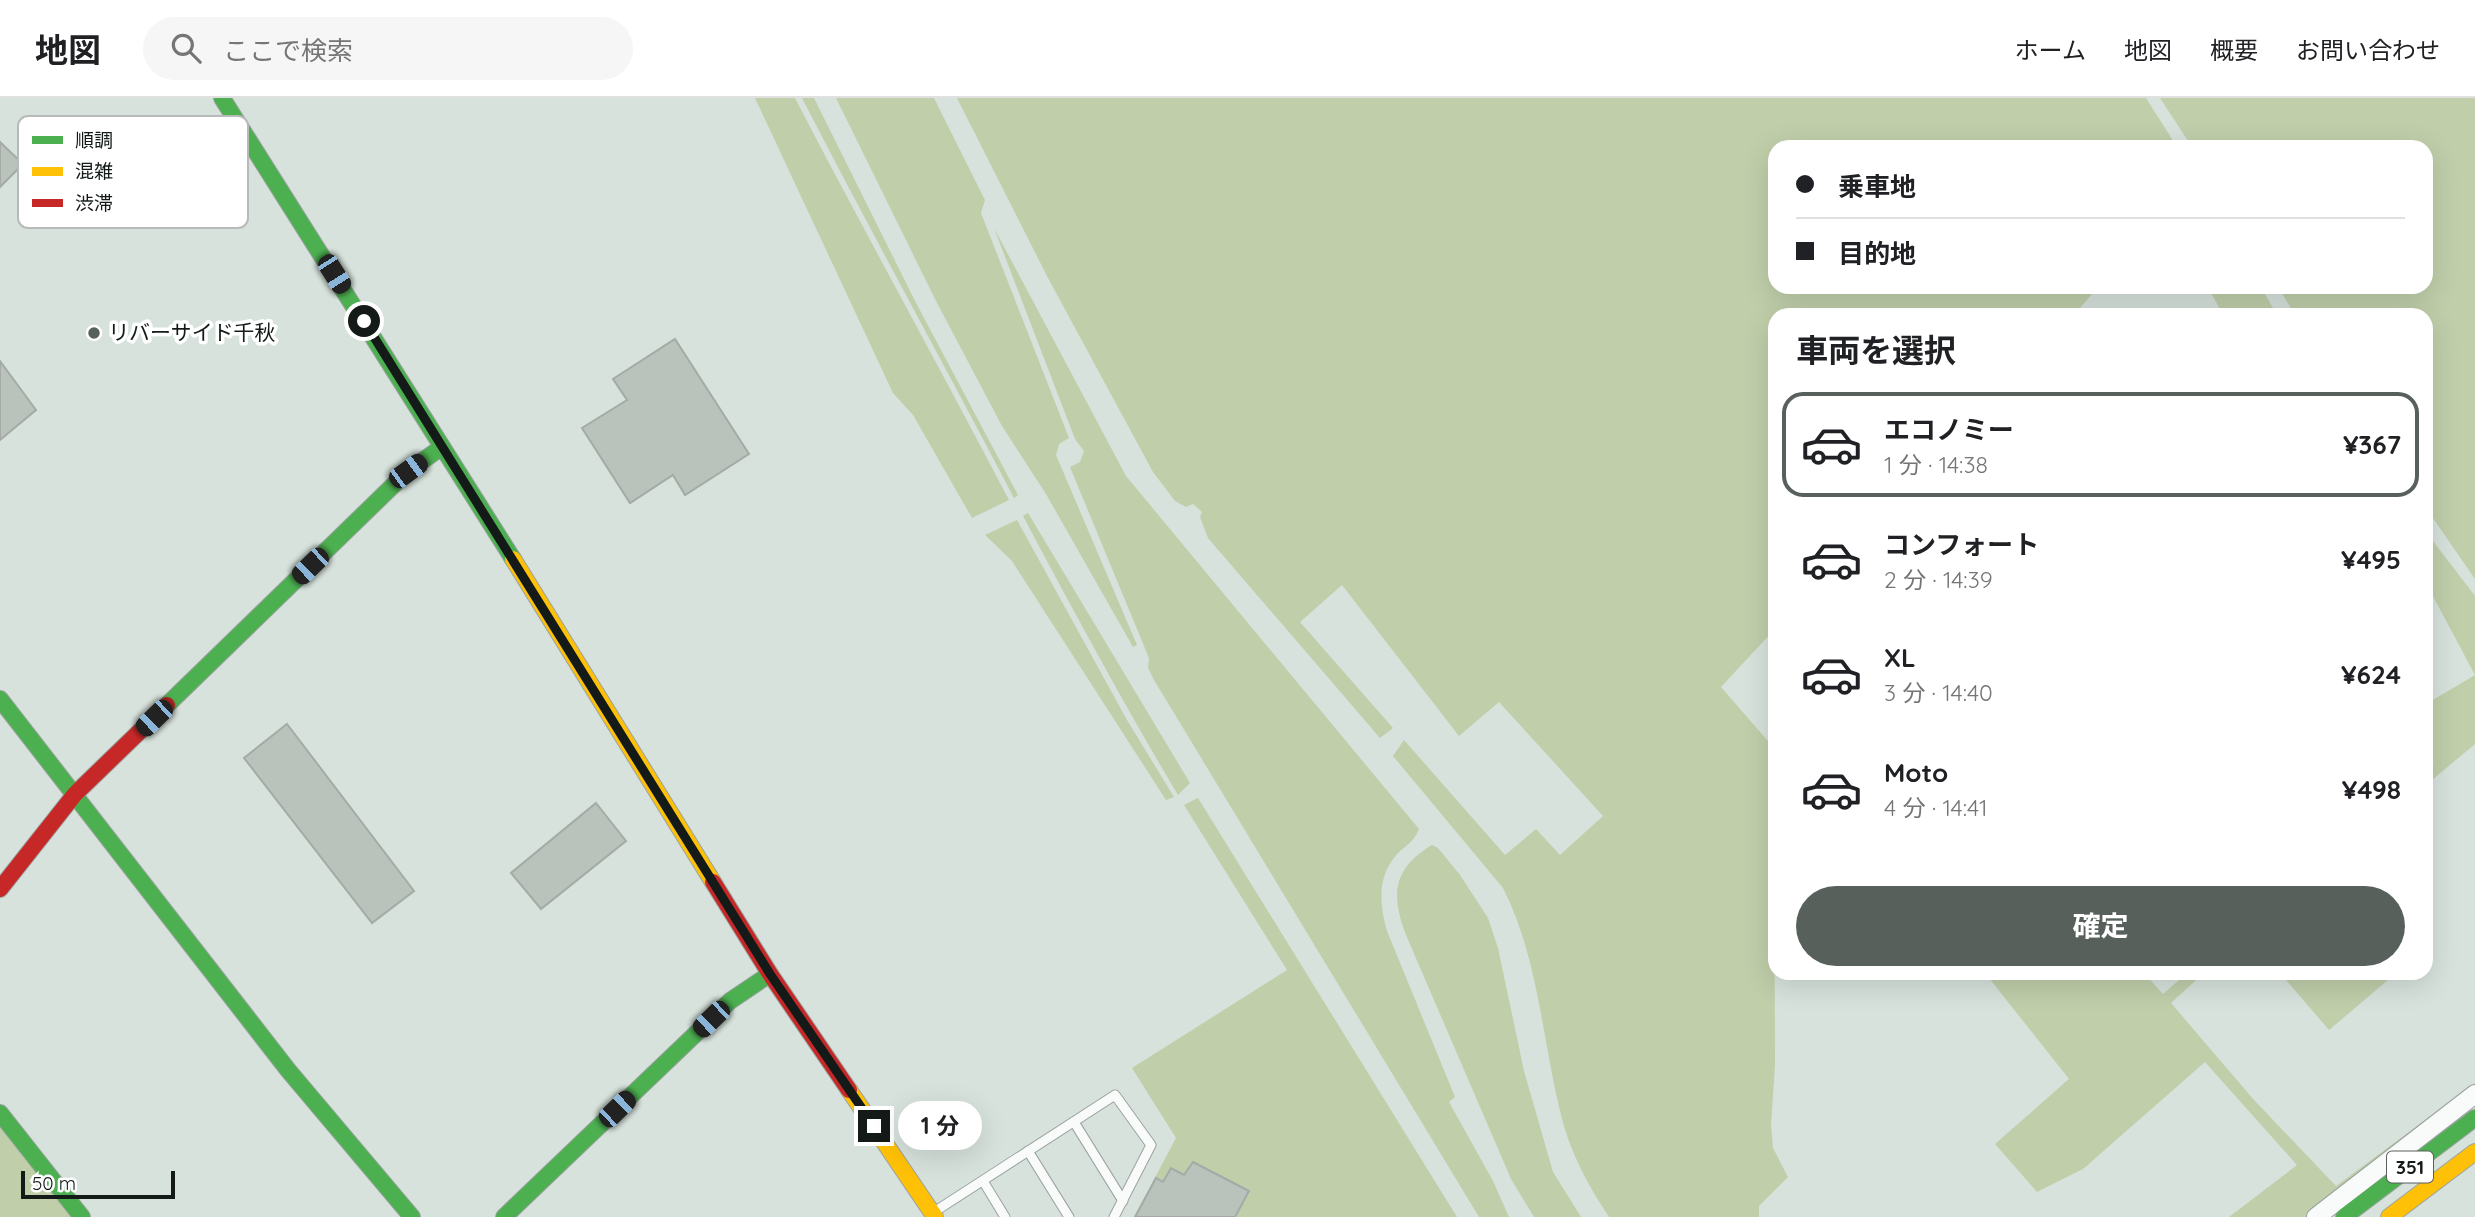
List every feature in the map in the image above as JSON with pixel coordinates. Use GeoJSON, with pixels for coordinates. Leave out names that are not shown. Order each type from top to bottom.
{"type":"FeatureCollection","features":[{"type":"Feature","properties":{"kind":"main road"},"geometry":{"type":"LineString","coordinates":[[222,98],[233,116]]}},
{"type":"Feature","properties":{"kind":"main road"},"geometry":{"type":"LineString","coordinates":[[248,139],[770,974],[934,1215]]}},
{"type":"Feature","properties":{"kind":"main road"},"geometry":{"type":"LineString","coordinates":[[0,889],[75,794],[408,471],[442,447]]}},
{"type":"Feature","properties":{"kind":"main road"},"geometry":{"type":"LineString","coordinates":[[0,699],[288,1070],[412,1217]]}},
{"type":"Feature","properties":{"kind":"main road"},"geometry":{"type":"LineString","coordinates":[[504,1217],[730,1001],[770,974]]}},
{"type":"Feature","properties":{"kind":"main road"},"geometry":{"type":"LineString","coordinates":[[0,1113],[82,1217]]}},
{"type":"Feature","properties":{"kind":"main road","name":"351"},"geometry":{"type":"LineString","coordinates":[[2344,1217],[2475,1118]]}},
{"type":"Feature","properties":{"kind":"main road","name":"351"},"geometry":{"type":"LineString","coordinates":[[2389,1217],[2475,1152]]}},
{"type":"Feature","properties":{"kind":"street"},"geometry":{"type":"LineString","coordinates":[[2316,1217],[2475,1094]]}},
{"type":"Feature","properties":{"kind":"lane"},"geometry":{"type":"LineString","coordinates":[[934,1215],[1115,1095],[1151,1145],[1114,1217]]}},
{"type":"Feature","properties":{"kind":"lane"},"geometry":{"type":"LineString","coordinates":[[1074,1122],[1123,1201]]}},
{"type":"Feature","properties":{"kind":"lane"},"geometry":{"type":"LineString","coordinates":[[1028,1151],[1069,1217]]}},
{"type":"Feature","properties":{"kind":"lane"},"geometry":{"type":"LineString","coordinates":[[983,1181],[1005,1217]]}},
{"type":"Feature","properties":{"kind":"green space"},"geometry":{"type":"Polygon","coordinates":[[[755,98],[795,98],[1009,500],[972,518],[913,415],[893,393],[755,98]]]}},
{"type":"Feature","properties":{"kind":"green space"},"geometry":{"type":"Polygon","coordinates":[[[802,98],[814,98],[915,301],[1018,495],[1014,498],[854,198],[802,98]]]}},
{"type":"Feature","properties":{"kind":"green space"},"geometry":{"type":"Polygon","coordinates":[[[836,98],[934,98],[985,200],[981,213],[1069,438],[1059,444],[1056,455],[1137,645],[1133,647],[1046,494],[1002,426],[936,301],[836,98]]]}},
{"type":"Feature","properties":{"kind":"green space"},"geometry":{"type":"Polygon","coordinates":[[[957,98],[2146,98],[2173,140],[1768,140],[1768,294],[2092,294],[2080,308],[1768,308],[1768,636],[1721,687],[1768,741],[1768,980],[1775,980],[1775,1065],[1771,1125],[1773,1148],[1788,1177],[1759,1206],[1759,1217],[1609,1217],[1593,1192],[1568,1139],[1532,969],[1515,914],[1503,888],[1393,756],[1404,740],[1505,855],[1536,829],[1560,855],[1603,816],[1499,702],[1459,736],[1342,585],[1300,622],[1393,728],[1380,738],[1208,538],[1200,517],[1202,512],[1193,504],[1186,507],[1175,501],[1153,472],[1048,278],[957,98]]]}},
{"type":"Feature","properties":{"kind":"green space"},"geometry":{"type":"Polygon","coordinates":[[[2160,98],[2475,98],[2475,579],[2433,518],[2433,308],[2291,308],[2282,294],[2433,294],[2433,140],[2187,140],[2160,98]]]}},
{"type":"Feature","properties":{"kind":"green space"},"geometry":{"type":"Polygon","coordinates":[[[994,228],[1126,476],[1419,829],[1386,871],[1381,900],[1384,921],[1455,1097],[1449,1102],[1493,1181],[1509,1217],[1479,1217],[1154,680],[1148,668],[1149,658],[1070,467],[1080,462],[1084,451],[1075,439],[994,228]]]}},
{"type":"Feature","properties":{"kind":"green space"},"geometry":{"type":"Polygon","coordinates":[[[2212,294],[2265,294],[2273,308],[2219,308],[2212,294]]]}},
{"type":"Feature","properties":{"kind":"green space"},"geometry":{"type":"Polygon","coordinates":[[[1028,513],[1190,783],[1178,795],[1023,516],[1028,513]]]}},
{"type":"Feature","properties":{"kind":"green space"},"geometry":{"type":"Polygon","coordinates":[[[1017,520],[1127,720],[1174,797],[1166,800],[1012,561],[985,535],[1017,520]]]}},
{"type":"Feature","properties":{"kind":"green space"},"geometry":{"type":"Polygon","coordinates":[[[2433,541],[2475,596],[2475,675],[2433,596],[2433,541]]]}},
{"type":"Feature","properties":{"kind":"green space"},"geometry":{"type":"Polygon","coordinates":[[[2475,675],[2475,744],[2433,779],[2434,762],[2433,700],[2475,675]]]}},
{"type":"Feature","properties":{"kind":"green space"},"geometry":{"type":"Polygon","coordinates":[[[1198,798],[1457,1217],[1134,1217],[1176,1138],[1132,1068],[1287,970],[1184,805],[1198,798]]]}},
{"type":"Feature","properties":{"kind":"green space"},"geometry":{"type":"Polygon","coordinates":[[[1432,845],[1438,848],[1460,875],[1488,918],[1498,948],[1524,1071],[1553,1172],[1581,1217],[1534,1217],[1511,1179],[1406,935],[1398,907],[1398,884],[1409,864],[1432,845]]]}},
{"type":"Feature","properties":{"kind":"green space"},"geometry":{"type":"Polygon","coordinates":[[[1991,980],[2150,980],[2163,994],[2179,980],[2196,980],[2171,1003],[2254,1100],[2336,1186],[2475,1083],[2475,1090],[2307,1217],[2229,1217],[2297,1165],[2205,1062],[2083,1169],[2037,1192],[1995,1144],[2069,1079],[1991,980]]]}},
{"type":"Feature","properties":{"kind":"green space"},"geometry":{"type":"Polygon","coordinates":[[[2286,980],[2388,980],[2329,1030],[2286,980]]]}},
{"type":"Feature","properties":{"kind":"green space"},"geometry":{"type":"Polygon","coordinates":[[[0,1120],[77,1217],[0,1217],[0,1120]]]}},
{"type":"Feature","properties":{"kind":"building"},"geometry":{"type":"Polygon","coordinates":[[[0,142],[18,159],[18,169],[0,187],[0,142]]]}},
{"type":"Feature","properties":{"kind":"building"},"geometry":{"type":"Polygon","coordinates":[[[675,339],[749,454],[685,495],[673,475],[630,503],[582,428],[627,400],[613,379],[675,339]]]}},
{"type":"Feature","properties":{"kind":"building"},"geometry":{"type":"Polygon","coordinates":[[[0,361],[36,410],[0,440],[0,361]]]}},
{"type":"Feature","properties":{"kind":"building"},"geometry":{"type":"Polygon","coordinates":[[[287,724],[414,891],[372,923],[244,758],[287,724]]]}},
{"type":"Feature","properties":{"kind":"building"},"geometry":{"type":"Polygon","coordinates":[[[596,803],[626,841],[541,909],[511,873],[596,803]]]}},
{"type":"Feature","properties":{"kind":"building"},"geometry":{"type":"Polygon","coordinates":[[[1193,1162],[1249,1191],[1235,1217],[1135,1217],[1156,1178],[1163,1182],[1171,1168],[1184,1175],[1193,1162]]]}},
{"type":"Feature","properties":{"kind":"traffic: fast"},"geometry":{"type":"LineString","coordinates":[[222,98],[233,116]]}},
{"type":"Feature","properties":{"kind":"traffic: fast"},"geometry":{"type":"LineString","coordinates":[[248,139],[513,559]]}},
{"type":"Feature","properties":{"kind":"traffic: fast"},"geometry":{"type":"LineString","coordinates":[[167,705],[408,471],[442,447]]}},
{"type":"Feature","properties":{"kind":"traffic: fast"},"geometry":{"type":"LineString","coordinates":[[0,699],[288,1070],[412,1217]]}},
{"type":"Feature","properties":{"kind":"traffic: fast"},"geometry":{"type":"LineString","coordinates":[[504,1217],[730,1001],[770,974]]}},
{"type":"Feature","properties":{"kind":"traffic: fast"},"geometry":{"type":"LineString","coordinates":[[0,1113],[82,1217]]}},
{"type":"Feature","properties":{"kind":"traffic: fast"},"geometry":{"type":"LineString","coordinates":[[2344,1217],[2475,1118]]}},
{"type":"Feature","properties":{"kind":"traffic: slow"},"geometry":{"type":"LineString","coordinates":[[513,559],[713,882]]}},
{"type":"Feature","properties":{"kind":"traffic: slow"},"geometry":{"type":"LineString","coordinates":[[849,1090],[935,1217]]}},
{"type":"Feature","properties":{"kind":"traffic: slow"},"geometry":{"type":"LineString","coordinates":[[2389,1217],[2475,1152]]}},
{"type":"Feature","properties":{"kind":"traffic: jam"},"geometry":{"type":"LineString","coordinates":[[0,889],[75,794],[167,705]]}},
{"type":"Feature","properties":{"kind":"traffic: jam"},"geometry":{"type":"LineString","coordinates":[[713,882],[770,974],[849,1090]]}},
{"type":"Feature","properties":{"kind":"place","name":"リバーサイド千秋"},"geometry":{"type":"Point","coordinates":[94,333]}},
{"type":"Feature","properties":{"kind":"route"},"geometry":{"type":"LineString","coordinates":[[364,321],[770,974],[874,1126]]}}]}
